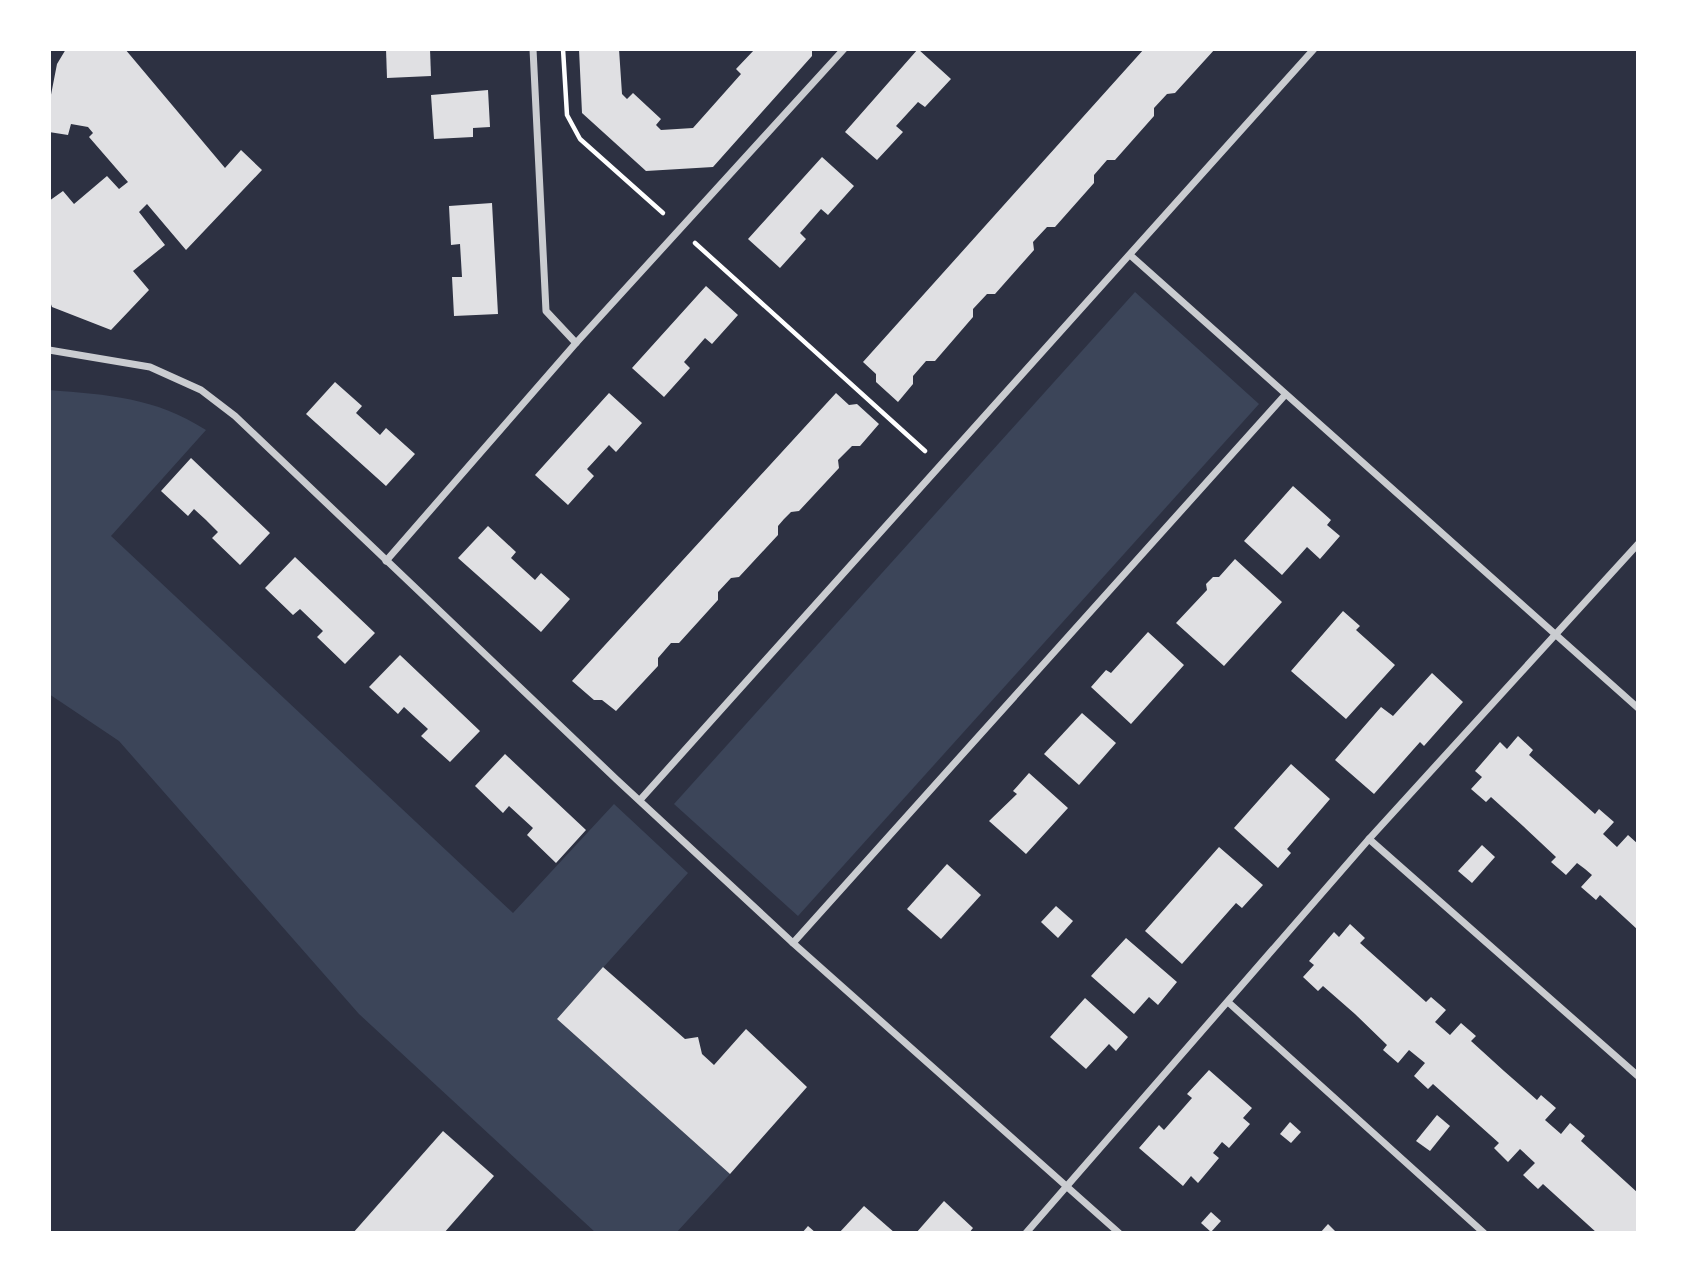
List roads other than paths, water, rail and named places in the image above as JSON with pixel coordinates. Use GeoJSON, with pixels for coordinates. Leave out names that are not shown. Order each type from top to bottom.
{"type":"FeatureCollection","features":[{"type":"Feature","properties":{"kind":"street"},"geometry":{"type":"LineString","coordinates":[[533,49],[546,311],[576,343]]}},
{"type":"Feature","properties":{"kind":"street"},"geometry":{"type":"LineString","coordinates":[[386,561],[576,343],[844,49]]}},
{"type":"Feature","properties":{"kind":"street"},"geometry":{"type":"LineString","coordinates":[[640,800],[1314,49]]}},
{"type":"Feature","properties":{"kind":"street"},"geometry":{"type":"LineString","coordinates":[[1130,255],[1638,708]]}},
{"type":"Feature","properties":{"kind":"street"},"geometry":{"type":"LineString","coordinates":[[49,350],[150,366],[201,390],[235,415],[386,561],[793,943],[1119,1233]]}},
{"type":"Feature","properties":{"kind":"street"},"geometry":{"type":"LineString","coordinates":[[793,943],[1285,395]]}},
{"type":"Feature","properties":{"kind":"street"},"geometry":{"type":"LineString","coordinates":[[1026,1233],[1369,839],[1638,544]]}},
{"type":"Feature","properties":{"kind":"street"},"geometry":{"type":"LineString","coordinates":[[1369,839],[1638,1076]]}},
{"type":"Feature","properties":{"kind":"street"},"geometry":{"type":"LineString","coordinates":[[1228,1002],[1484,1233]]}}]}
